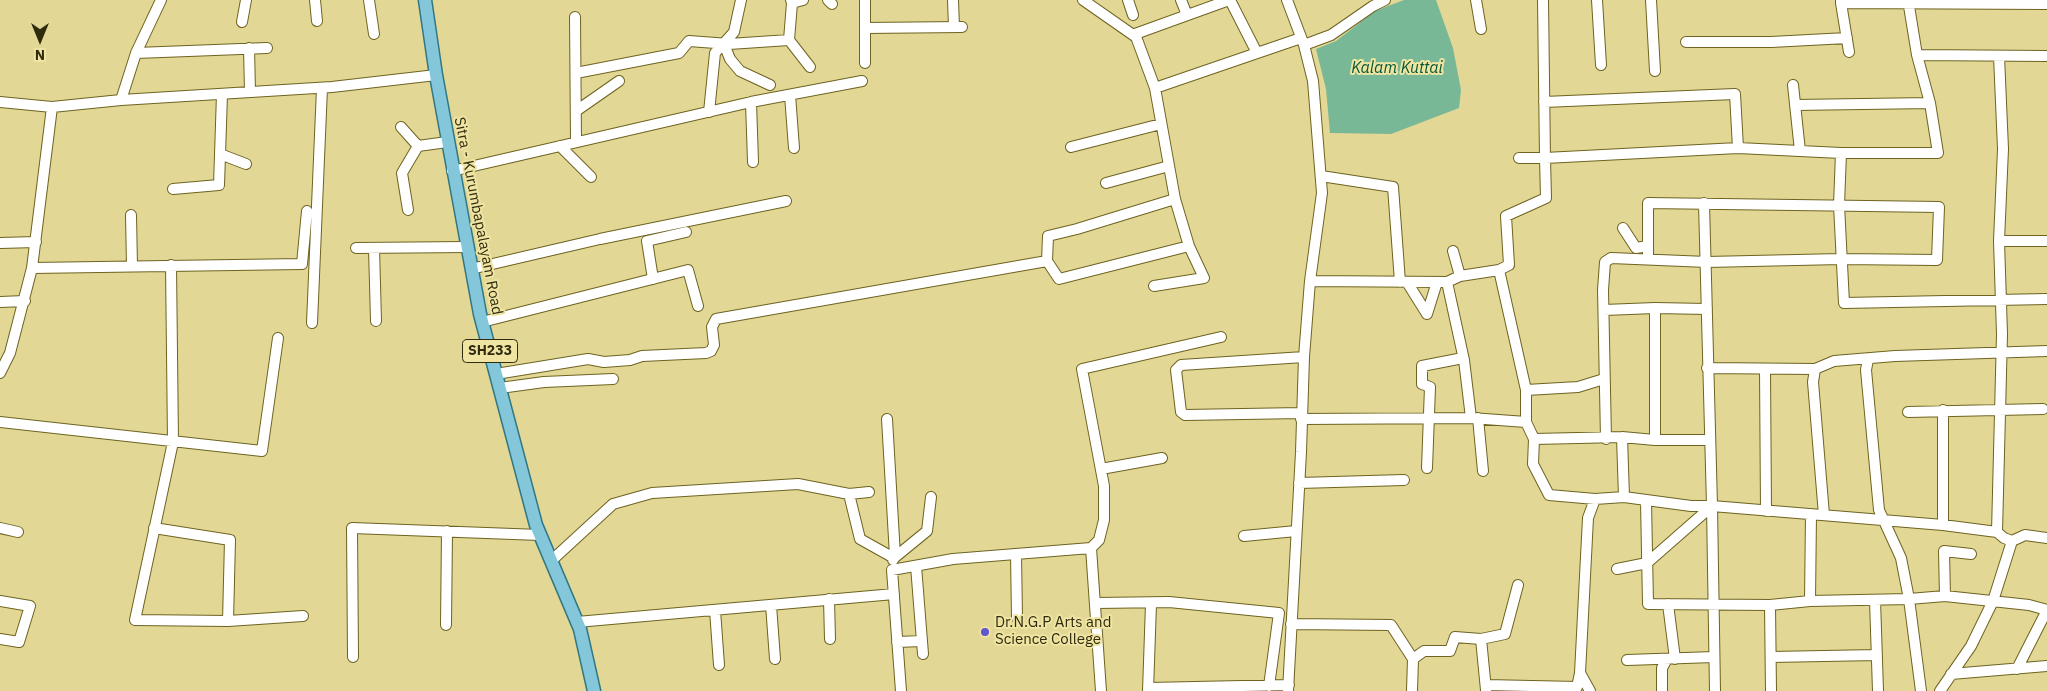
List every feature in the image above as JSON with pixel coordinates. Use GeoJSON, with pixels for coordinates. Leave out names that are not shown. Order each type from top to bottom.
{"type":"FeatureCollection","features":[{"type":"Feature","properties":{"kind":"main road","name":"Sitra - Kurumbapalayam Road"},"geometry":{"type":"LineString","coordinates":[[425,0],[452,171],[482,322],[540,535],[577,622],[594,691]]}},
{"type":"Feature","properties":{"kind":"street"},"geometry":{"type":"LineString","coordinates":[[121,100],[136,53],[161,0]]}},
{"type":"Feature","properties":{"kind":"street"},"geometry":{"type":"LineString","coordinates":[[242,22],[246,0]]}},
{"type":"Feature","properties":{"kind":"street"},"geometry":{"type":"LineString","coordinates":[[315,0],[318,22]]}},
{"type":"Feature","properties":{"kind":"street"},"geometry":{"type":"LineString","coordinates":[[369,0],[374,34]]}},
{"type":"Feature","properties":{"kind":"street"},"geometry":{"type":"LineString","coordinates":[[709,112],[715,53],[734,32],[741,0]]}},
{"type":"Feature","properties":{"kind":"street"},"geometry":{"type":"LineString","coordinates":[[803,0],[791,1],[789,40],[810,67]]}},
{"type":"Feature","properties":{"kind":"street"},"geometry":{"type":"LineString","coordinates":[[865,0],[865,63]]}},
{"type":"Feature","properties":{"kind":"street"},"geometry":{"type":"LineString","coordinates":[[865,28],[958,27],[953,0]]}},
{"type":"Feature","properties":{"kind":"street"},"geometry":{"type":"LineString","coordinates":[[1083,0],[1136,37],[1155,88],[1174,199],[1189,246],[1204,278],[1154,286]]}},
{"type":"Feature","properties":{"kind":"street"},"geometry":{"type":"LineString","coordinates":[[1128,0],[1133,15]]}},
{"type":"Feature","properties":{"kind":"street"},"geometry":{"type":"LineString","coordinates":[[1181,0],[1187,15]]}},
{"type":"Feature","properties":{"kind":"street"},"geometry":{"type":"LineString","coordinates":[[1136,37],[1135,34],[1230,0],[1257,53]]}},
{"type":"Feature","properties":{"kind":"street"},"geometry":{"type":"LineString","coordinates":[[1151,604],[1148,690],[1269,686],[1288,688],[1304,357],[1310,281],[1322,193],[1313,81],[1303,41],[1287,0]]}},
{"type":"Feature","properties":{"kind":"street"},"geometry":{"type":"LineString","coordinates":[[1155,88],[1257,53],[1330,35],[1385,0]]}},
{"type":"Feature","properties":{"kind":"street"},"geometry":{"type":"LineString","coordinates":[[1476,0],[1481,29]]}},
{"type":"Feature","properties":{"kind":"street"},"geometry":{"type":"LineString","coordinates":[[1310,281],[1442,282],[1460,276],[1498,270],[1509,265],[1506,216],[1546,198],[1543,0]]}},
{"type":"Feature","properties":{"kind":"street"},"geometry":{"type":"LineString","coordinates":[[1597,0],[1601,65]]}},
{"type":"Feature","properties":{"kind":"street"},"geometry":{"type":"LineString","coordinates":[[1651,0],[1655,70]]}},
{"type":"Feature","properties":{"kind":"street"},"geometry":{"type":"LineString","coordinates":[[1849,52],[1841,1],[2047,4]]}},
{"type":"Feature","properties":{"kind":"street"},"geometry":{"type":"LineString","coordinates":[[1519,158],[1738,148],[1841,153],[1938,153],[1930,104],[1917,55],[1908,2]]}},
{"type":"Feature","properties":{"kind":"street"},"geometry":{"type":"LineString","coordinates":[[575,17],[576,142]]}},
{"type":"Feature","properties":{"kind":"street"},"geometry":{"type":"LineString","coordinates":[[1686,42],[1770,42],[1847,38]]}},
{"type":"Feature","properties":{"kind":"street"},"geometry":{"type":"LineString","coordinates":[[576,73],[679,53],[690,41],[724,44],[789,40]]}},
{"type":"Feature","properties":{"kind":"street"},"geometry":{"type":"LineString","coordinates":[[724,44],[730,59],[740,72],[770,85]]}},
{"type":"Feature","properties":{"kind":"street"},"geometry":{"type":"LineString","coordinates":[[249,48],[250,92]]}},
{"type":"Feature","properties":{"kind":"street"},"geometry":{"type":"LineString","coordinates":[[136,53],[267,48]]}},
{"type":"Feature","properties":{"kind":"street"},"geometry":{"type":"LineString","coordinates":[[1917,55],[2047,56]]}},
{"type":"Feature","properties":{"kind":"street"},"geometry":{"type":"LineString","coordinates":[[1997,532],[2003,300],[2000,241],[2003,148],[1999,56]]}},
{"type":"Feature","properties":{"kind":"street"},"geometry":{"type":"LineString","coordinates":[[0,102],[52,108],[121,100],[322,88],[436,75]]}},
{"type":"Feature","properties":{"kind":"street"},"geometry":{"type":"LineString","coordinates":[[576,112],[618,81]]}},
{"type":"Feature","properties":{"kind":"street"},"geometry":{"type":"LineString","coordinates":[[452,171],[751,102],[862,81]]}},
{"type":"Feature","properties":{"kind":"street"},"geometry":{"type":"LineString","coordinates":[[1793,85],[1800,151]]}},
{"type":"Feature","properties":{"kind":"street"},"geometry":{"type":"LineString","coordinates":[[312,323],[322,88]]}},
{"type":"Feature","properties":{"kind":"street"},"geometry":{"type":"LineString","coordinates":[[173,189],[218,185],[222,94]]}},
{"type":"Feature","properties":{"kind":"street"},"geometry":{"type":"LineString","coordinates":[[1544,102],[1735,94],[1738,148]]}},
{"type":"Feature","properties":{"kind":"street"},"geometry":{"type":"LineString","coordinates":[[790,95],[794,148]]}},
{"type":"Feature","properties":{"kind":"street"},"geometry":{"type":"LineString","coordinates":[[751,102],[753,162]]}},
{"type":"Feature","properties":{"kind":"street"},"geometry":{"type":"LineString","coordinates":[[1795,104],[1930,104]]}},
{"type":"Feature","properties":{"kind":"street"},"geometry":{"type":"LineString","coordinates":[[0,373],[10,353],[32,268],[52,108]]}},
{"type":"Feature","properties":{"kind":"street"},"geometry":{"type":"LineString","coordinates":[[1070,147],[1161,124]]}},
{"type":"Feature","properties":{"kind":"street"},"geometry":{"type":"LineString","coordinates":[[401,127],[418,146]]}},
{"type":"Feature","properties":{"kind":"street"},"geometry":{"type":"LineString","coordinates":[[418,146],[447,142]]}},
{"type":"Feature","properties":{"kind":"street"},"geometry":{"type":"LineString","coordinates":[[408,210],[402,173],[418,146]]}},
{"type":"Feature","properties":{"kind":"street"},"geometry":{"type":"LineString","coordinates":[[560,146],[591,177]]}},
{"type":"Feature","properties":{"kind":"street"},"geometry":{"type":"LineString","coordinates":[[1841,153],[1840,259],[1844,303],[2047,299]]}},
{"type":"Feature","properties":{"kind":"street"},"geometry":{"type":"LineString","coordinates":[[220,154],[246,164]]}},
{"type":"Feature","properties":{"kind":"street"},"geometry":{"type":"LineString","coordinates":[[1106,183],[1169,166]]}},
{"type":"Feature","properties":{"kind":"street"},"geometry":{"type":"LineString","coordinates":[[1321,176],[1393,187],[1403,282],[1428,314],[1442,282]]}},
{"type":"Feature","properties":{"kind":"street"},"geometry":{"type":"LineString","coordinates":[[1174,199],[1048,236],[1047,261],[1059,279],[1189,246]]}},
{"type":"Feature","properties":{"kind":"street"},"geometry":{"type":"LineString","coordinates":[[471,269],[600,239],[786,200]]}},
{"type":"Feature","properties":{"kind":"street"},"geometry":{"type":"LineString","coordinates":[[1606,439],[1604,379],[1605,262],[1611,258],[1620,257],[1648,259],[1707,262],[1840,259],[1937,260],[1939,207],[1648,203],[1648,259]]}},
{"type":"Feature","properties":{"kind":"street"},"geometry":{"type":"LineString","coordinates":[[1704,203],[1707,262],[1707,368],[1712,506],[1715,691]]}},
{"type":"Feature","properties":{"kind":"street"},"geometry":{"type":"LineString","coordinates":[[32,268],[302,264],[307,211]]}},
{"type":"Feature","properties":{"kind":"street"},"geometry":{"type":"LineString","coordinates":[[131,215],[132,266]]}},
{"type":"Feature","properties":{"kind":"street"},"geometry":{"type":"LineString","coordinates":[[1623,228],[1636,248],[1648,246]]}},
{"type":"Feature","properties":{"kind":"street"},"geometry":{"type":"LineString","coordinates":[[653,279],[648,241],[686,232]]}},
{"type":"Feature","properties":{"kind":"street"},"geometry":{"type":"LineString","coordinates":[[2000,241],[2047,240]]}},
{"type":"Feature","properties":{"kind":"street"},"geometry":{"type":"LineString","coordinates":[[0,244],[36,242]]}},
{"type":"Feature","properties":{"kind":"street"},"geometry":{"type":"LineString","coordinates":[[356,248],[467,247]]}},
{"type":"Feature","properties":{"kind":"street"},"geometry":{"type":"LineString","coordinates":[[374,248],[376,321]]}},
{"type":"Feature","properties":{"kind":"street"},"geometry":{"type":"LineString","coordinates":[[1453,251],[1460,276]]}},
{"type":"Feature","properties":{"kind":"street"},"geometry":{"type":"LineString","coordinates":[[496,374],[588,359],[604,362],[630,360],[642,356],[706,353],[711,351],[714,346],[712,327],[716,319],[1047,261]]}},
{"type":"Feature","properties":{"kind":"street"},"geometry":{"type":"LineString","coordinates":[[171,265],[173,442],[135,620],[228,621],[303,616]]}},
{"type":"Feature","properties":{"kind":"street"},"geometry":{"type":"LineString","coordinates":[[482,322],[688,270],[698,306]]}},
{"type":"Feature","properties":{"kind":"street"},"geometry":{"type":"LineString","coordinates":[[1498,270],[1526,390],[1526,422],[1534,439],[1533,464],[1549,495],[1595,499],[1624,497],[1646,501],[1943,525],[1997,532],[2004,538],[2012,541],[2025,535],[2047,538]]}},
{"type":"Feature","properties":{"kind":"street"},"geometry":{"type":"LineString","coordinates":[[1442,282],[1463,358],[1483,471]]}},
{"type":"Feature","properties":{"kind":"street"},"geometry":{"type":"LineString","coordinates":[[0,302],[25,300]]}},
{"type":"Feature","properties":{"kind":"street"},"geometry":{"type":"LineString","coordinates":[[1604,310],[1655,308],[1707,309]]}},
{"type":"Feature","properties":{"kind":"street"},"geometry":{"type":"LineString","coordinates":[[1650,440],[1655,416],[1655,308]]}},
{"type":"Feature","properties":{"kind":"street"},"geometry":{"type":"LineString","coordinates":[[892,570],[953,559],[1091,548],[1099,540],[1104,520],[1104,486],[1082,369],[1221,337]]}},
{"type":"Feature","properties":{"kind":"street"},"geometry":{"type":"LineString","coordinates":[[0,422],[262,451],[278,338]]}},
{"type":"Feature","properties":{"kind":"street"},"geometry":{"type":"LineString","coordinates":[[1707,368],[1815,369],[1834,361],[2047,351]]}},
{"type":"Feature","properties":{"kind":"street"},"geometry":{"type":"LineString","coordinates":[[1304,357],[1181,365],[1176,370],[1181,412],[1185,415],[1474,418],[1526,422]]}},
{"type":"Feature","properties":{"kind":"street"},"geometry":{"type":"LineString","coordinates":[[1427,468],[1430,387],[1422,384],[1422,366],[1463,358]]}},
{"type":"Feature","properties":{"kind":"street"},"geometry":{"type":"LineString","coordinates":[[1868,359],[1866,370],[1879,510],[1901,558],[1910,599],[1921,691]]}},
{"type":"Feature","properties":{"kind":"street"},"geometry":{"type":"LineString","coordinates":[[1815,369],[1812,382],[1824,516]]}},
{"type":"Feature","properties":{"kind":"street"},"geometry":{"type":"LineString","coordinates":[[1765,370],[1766,511]]}},
{"type":"Feature","properties":{"kind":"street"},"geometry":{"type":"LineString","coordinates":[[500,388],[544,382],[613,379]]}},
{"type":"Feature","properties":{"kind":"street"},"geometry":{"type":"LineString","coordinates":[[1526,390],[1578,388],[1604,379]]}},
{"type":"Feature","properties":{"kind":"street"},"geometry":{"type":"LineString","coordinates":[[1908,412],[2001,408],[2043,409]]}},
{"type":"Feature","properties":{"kind":"street"},"geometry":{"type":"LineString","coordinates":[[1943,410],[1943,525]]}},
{"type":"Feature","properties":{"kind":"street"},"geometry":{"type":"LineString","coordinates":[[887,419],[894,558],[892,570],[901,691]]}},
{"type":"Feature","properties":{"kind":"street"},"geometry":{"type":"LineString","coordinates":[[1534,439],[1606,439],[1622,437],[1650,440],[1709,440]]}},
{"type":"Feature","properties":{"kind":"street"},"geometry":{"type":"LineString","coordinates":[[1622,437],[1624,497]]}},
{"type":"Feature","properties":{"kind":"street"},"geometry":{"type":"LineString","coordinates":[[1100,469],[1162,458]]}},
{"type":"Feature","properties":{"kind":"street"},"geometry":{"type":"LineString","coordinates":[[1299,483],[1404,480]]}},
{"type":"Feature","properties":{"kind":"street"},"geometry":{"type":"LineString","coordinates":[[551,561],[613,504],[652,493],[798,484],[849,494],[869,492]]}},
{"type":"Feature","properties":{"kind":"street"},"geometry":{"type":"LineString","coordinates":[[849,494],[860,539],[894,558]]}},
{"type":"Feature","properties":{"kind":"street"},"geometry":{"type":"LineString","coordinates":[[894,558],[927,531],[931,497]]}},
{"type":"Feature","properties":{"kind":"street"},"geometry":{"type":"LineString","coordinates":[[1481,639],[1486,688],[1577,687],[1580,673],[1588,518],[1595,499]]}},
{"type":"Feature","properties":{"kind":"street"},"geometry":{"type":"LineString","coordinates":[[1646,501],[1648,604],[1770,605],[1810,600],[1910,599],[1945,596],[2029,605],[2047,610],[2017,669]]}},
{"type":"Feature","properties":{"kind":"street"},"geometry":{"type":"LineString","coordinates":[[1617,568],[1647,564],[1712,506]]}},
{"type":"Feature","properties":{"kind":"street"},"geometry":{"type":"LineString","coordinates":[[1810,600],[1812,514]]}},
{"type":"Feature","properties":{"kind":"street"},"geometry":{"type":"LineString","coordinates":[[0,528],[18,532]]}},
{"type":"Feature","properties":{"kind":"street"},"geometry":{"type":"LineString","coordinates":[[154,528],[230,540],[228,621]]}},
{"type":"Feature","properties":{"kind":"street"},"geometry":{"type":"LineString","coordinates":[[353,657],[352,528],[540,535]]}},
{"type":"Feature","properties":{"kind":"street"},"geometry":{"type":"LineString","coordinates":[[446,625],[447,531]]}},
{"type":"Feature","properties":{"kind":"street"},"geometry":{"type":"LineString","coordinates":[[1244,536],[1296,531]]}},
{"type":"Feature","properties":{"kind":"street"},"geometry":{"type":"LineString","coordinates":[[1940,691],[1971,646],[1993,601],[2012,541]]}},
{"type":"Feature","properties":{"kind":"street"},"geometry":{"type":"LineString","coordinates":[[1091,548],[1101,691]]}},
{"type":"Feature","properties":{"kind":"street"},"geometry":{"type":"LineString","coordinates":[[1945,596],[1944,551],[1971,554]]}},
{"type":"Feature","properties":{"kind":"street"},"geometry":{"type":"LineString","coordinates":[[1016,554],[1017,618]]}},
{"type":"Feature","properties":{"kind":"street"},"geometry":{"type":"LineString","coordinates":[[916,566],[923,654]]}},
{"type":"Feature","properties":{"kind":"street"},"geometry":{"type":"LineString","coordinates":[[1413,659],[1424,651],[1450,651],[1455,637],[1481,639],[1505,634],[1518,585]]}},
{"type":"Feature","properties":{"kind":"street"},"geometry":{"type":"LineString","coordinates":[[577,622],[894,594]]}},
{"type":"Feature","properties":{"kind":"street"},"geometry":{"type":"LineString","coordinates":[[829,600],[830,639]]}},
{"type":"Feature","properties":{"kind":"street"},"geometry":{"type":"LineString","coordinates":[[1875,600],[1878,691]]}},
{"type":"Feature","properties":{"kind":"street"},"geometry":{"type":"LineString","coordinates":[[0,601],[30,606],[20,642],[0,640]]}},
{"type":"Feature","properties":{"kind":"street"},"geometry":{"type":"LineString","coordinates":[[1096,603],[1151,604],[1170,602],[1279,613],[1269,686]]}},
{"type":"Feature","properties":{"kind":"street"},"geometry":{"type":"LineString","coordinates":[[1662,691],[1662,668],[1671,659],[1668,604]]}},
{"type":"Feature","properties":{"kind":"street"},"geometry":{"type":"LineString","coordinates":[[770,605],[775,658]]}},
{"type":"Feature","properties":{"kind":"street"},"geometry":{"type":"LineString","coordinates":[[1770,605],[1771,691]]}},
{"type":"Feature","properties":{"kind":"street"},"geometry":{"type":"LineString","coordinates":[[716,610],[719,665]]}},
{"type":"Feature","properties":{"kind":"street"},"geometry":{"type":"LineString","coordinates":[[1291,624],[1391,625],[1413,659],[1412,691]]}},
{"type":"Feature","properties":{"kind":"street"},"geometry":{"type":"LineString","coordinates":[[897,642],[922,641]]}},
{"type":"Feature","properties":{"kind":"street"},"geometry":{"type":"LineString","coordinates":[[1771,657],[1877,654]]}},
{"type":"Feature","properties":{"kind":"street"},"geometry":{"type":"LineString","coordinates":[[1628,660],[1714,658]]}},
{"type":"Feature","properties":{"kind":"street"},"geometry":{"type":"LineString","coordinates":[[1952,674],[2047,666]]}},
{"type":"Feature","properties":{"kind":"street"},"geometry":{"type":"LineString","coordinates":[[1580,673],[1590,691]]}},
{"type":"Feature","properties":{"kind":"water","name":"Kalam Kuttai"},"geometry":{"type":"Polygon","coordinates":[[[1404,0],[1436,0],[1453,48],[1461,90],[1459,108],[1391,134],[1330,133],[1326,89],[1316,49],[1336,41],[1375,11],[1404,0]]]}},
{"type":"Feature","properties":{"kind":"place","name":"Dr.N.G.P Arts and Science College"},"geometry":{"type":"Point","coordinates":[985,632]}}]}
